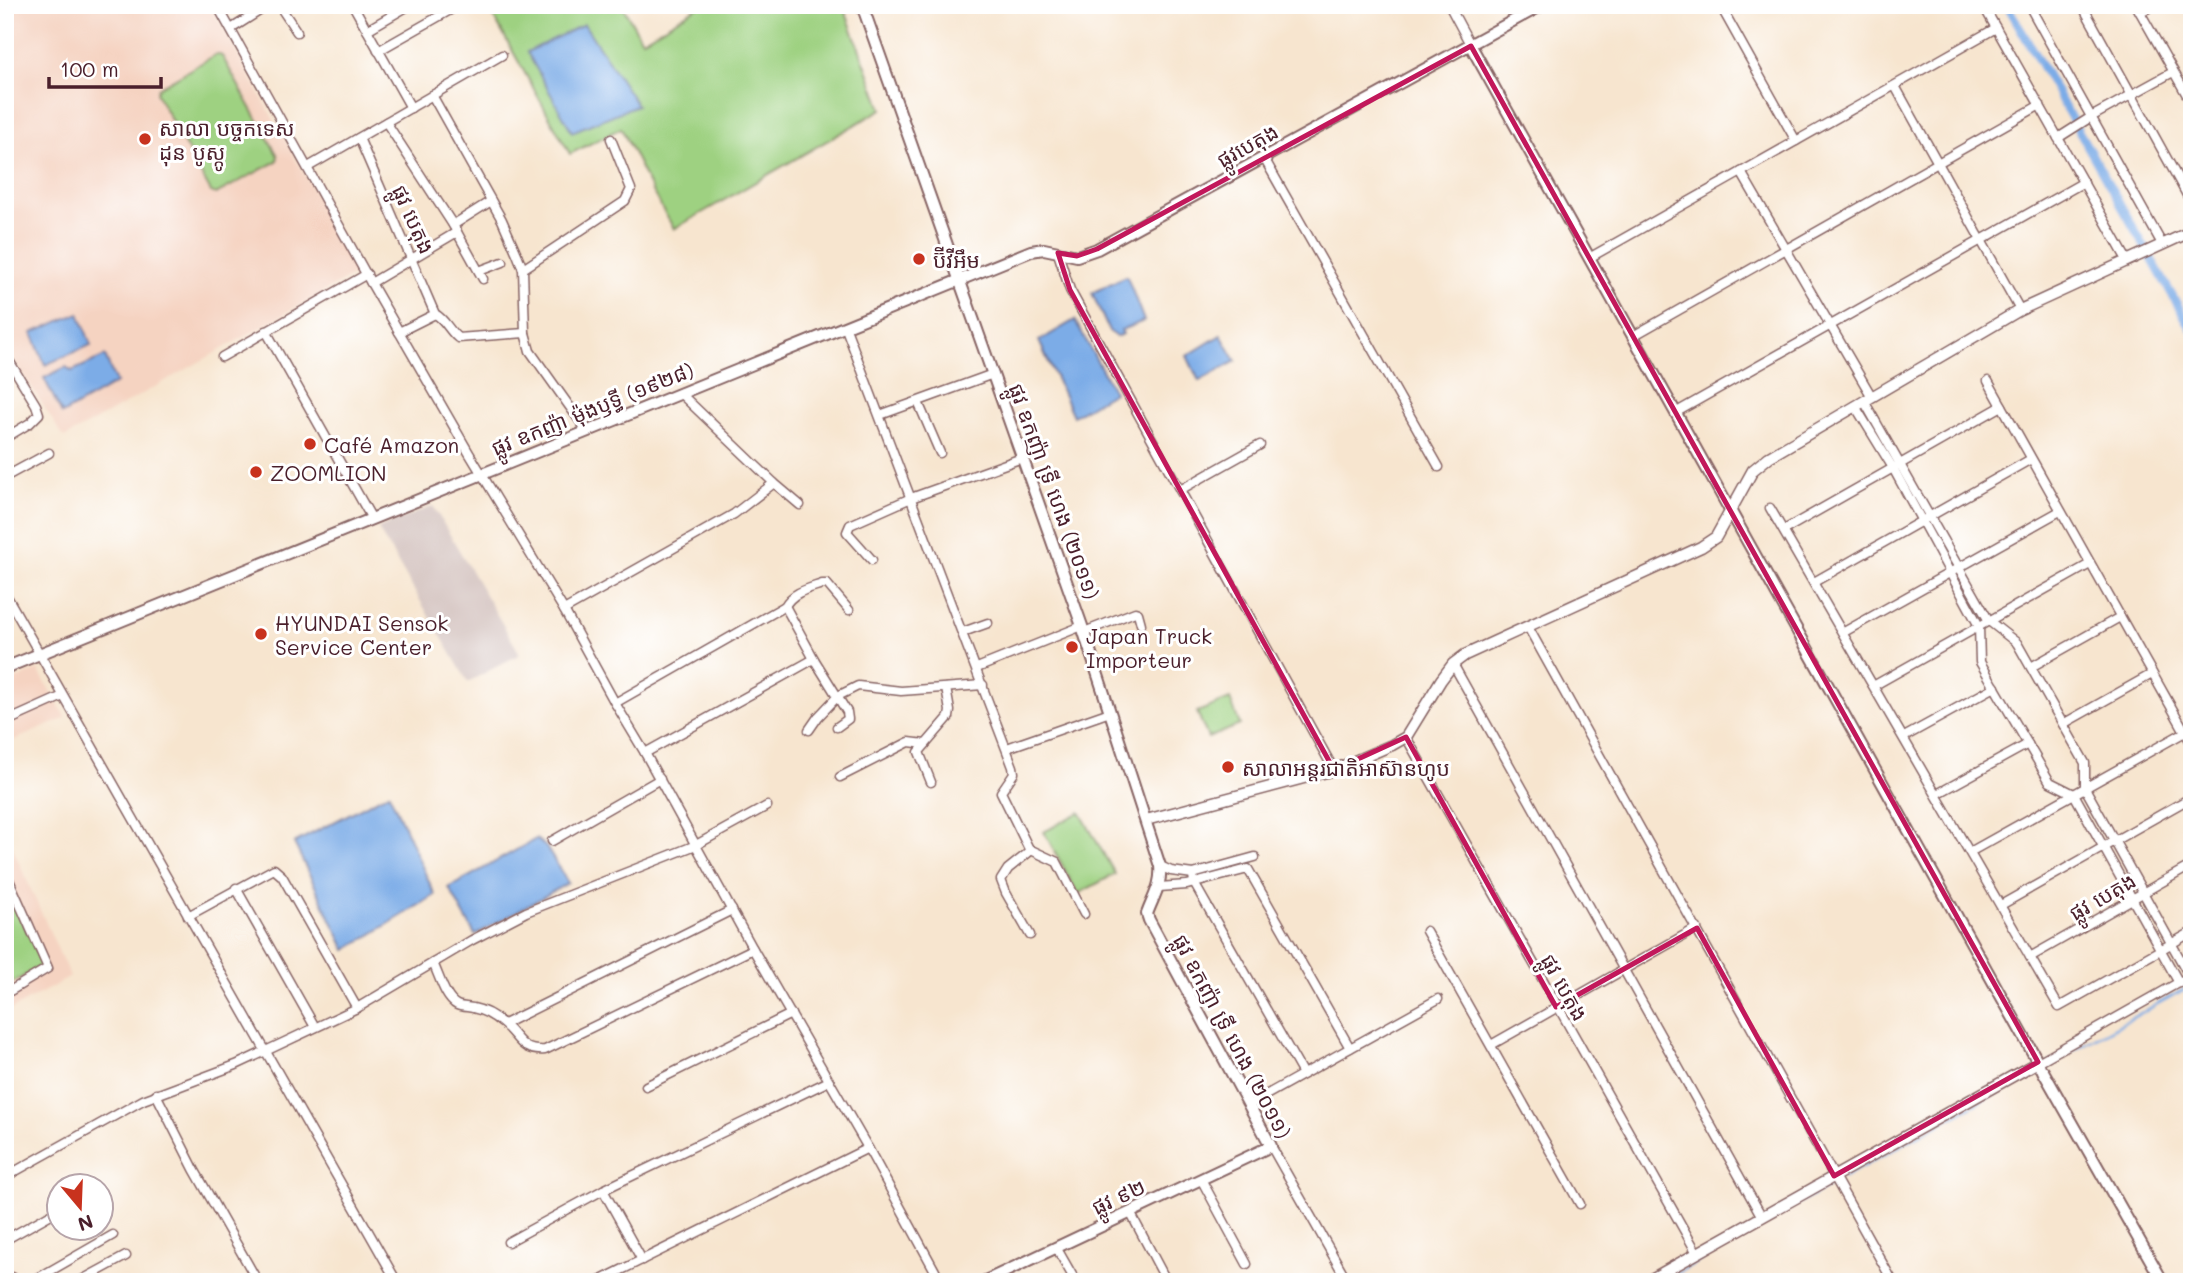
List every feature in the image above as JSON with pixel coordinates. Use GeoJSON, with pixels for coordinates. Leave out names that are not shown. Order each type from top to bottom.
{"type":"FeatureCollection","features":[{"type":"Feature","properties":{"kind":"main road","name":"ផ្លូវ ឧកញ៉ា ទ្រី ហេង (២០១១)"},"geometry":{"type":"LineString","coordinates":[[862,5],[1083,629],[1146,820],[1161,877],[1147,915],[1271,1146]]}},
{"type":"Feature","properties":{"kind":"main road","name":"ផ្លូវបេតុង"},"geometry":{"type":"LineString","coordinates":[[960,279],[1031,251],[1044,249],[1077,256],[1097,249],[1542,5]]}},
{"type":"Feature","properties":{"kind":"main road"},"geometry":{"type":"LineString","coordinates":[[1471,46],[2163,1282]]}},
{"type":"Feature","properties":{"kind":"main road","name":"ផ្លូវ ឧកញ៉ា ម៉ុងឫទ្ធី (១៩២៨)"},"geometry":{"type":"LineString","coordinates":[[5,668],[960,279]]}},
{"type":"Feature","properties":{"kind":"main road","name":"ផ្លូវ ៩២"},"geometry":{"type":"LineString","coordinates":[[983,1282],[1271,1146]]}},
{"type":"Feature","properties":{"kind":"street"},"geometry":{"type":"LineString","coordinates":[[217,5],[369,279],[660,779],[941,1282]]}},
{"type":"Feature","properties":{"kind":"street"},"geometry":{"type":"LineString","coordinates":[[279,5],[296,32]]}},
{"type":"Feature","properties":{"kind":"street"},"geometry":{"type":"LineString","coordinates":[[353,5],[411,108]]}},
{"type":"Feature","properties":{"kind":"street"},"geometry":{"type":"LineString","coordinates":[[367,30],[410,5]]}},
{"type":"Feature","properties":{"kind":"street"},"geometry":{"type":"LineString","coordinates":[[379,51],[459,5]]}},
{"type":"Feature","properties":{"kind":"street"},"geometry":{"type":"LineString","coordinates":[[1448,5],[1471,46]]}},
{"type":"Feature","properties":{"kind":"street"},"geometry":{"type":"LineString","coordinates":[[1720,5],[1797,141]]}},
{"type":"Feature","properties":{"kind":"street"},"geometry":{"type":"LineString","coordinates":[[1983,5],[2127,260]]}},
{"type":"Feature","properties":{"kind":"street"},"geometry":{"type":"LineString","coordinates":[[2037,5],[2031,9],[2162,244]]}},
{"type":"Feature","properties":{"kind":"street"},"geometry":{"type":"LineString","coordinates":[[2081,5],[2192,204]]}},
{"type":"Feature","properties":{"kind":"street"},"geometry":{"type":"LineString","coordinates":[[2155,5],[2138,9],[2191,103]]}},
{"type":"Feature","properties":{"kind":"street"},"geometry":{"type":"LineString","coordinates":[[231,29],[267,6]]}},
{"type":"Feature","properties":{"kind":"street"},"geometry":{"type":"LineString","coordinates":[[1589,258],[1996,28]]}},
{"type":"Feature","properties":{"kind":"street"},"geometry":{"type":"LineString","coordinates":[[308,167],[502,55]]}},
{"type":"Feature","properties":{"kind":"street"},"geometry":{"type":"LineString","coordinates":[[2058,138],[2172,72]]}},
{"type":"Feature","properties":{"kind":"street"},"geometry":{"type":"LineString","coordinates":[[1895,86],[2020,310]]}},
{"type":"Feature","properties":{"kind":"street"},"geometry":{"type":"LineString","coordinates":[[432,95],[502,220],[523,269],[525,333],[530,351],[587,431]]}},
{"type":"Feature","properties":{"kind":"street"},"geometry":{"type":"LineString","coordinates":[[1633,336],[2040,105]]}},
{"type":"Feature","properties":{"kind":"street"},"geometry":{"type":"LineString","coordinates":[[386,122],[455,229],[481,275],[503,262]]}},
{"type":"Feature","properties":{"kind":"street","name":"ផ្លូវ បេតុង"},"geometry":{"type":"LineString","coordinates":[[359,138],[435,314]]}},
{"type":"Feature","properties":{"kind":"street"},"geometry":{"type":"LineString","coordinates":[[523,269],[625,201],[631,189],[611,139]]}},
{"type":"Feature","properties":{"kind":"street"},"geometry":{"type":"LineString","coordinates":[[1264,158],[1439,467]]}},
{"type":"Feature","properties":{"kind":"street"},"geometry":{"type":"LineString","coordinates":[[1741,172],[1830,325],[1896,466],[1953,570],[1979,626],[1980,662],[2050,782],[2074,794],[2179,983]]}},
{"type":"Feature","properties":{"kind":"street"},"geometry":{"type":"LineString","coordinates":[[1675,413],[2084,182]]}},
{"type":"Feature","properties":{"kind":"street"},"geometry":{"type":"LineString","coordinates":[[222,357],[266,331],[412,259],[491,201]]}},
{"type":"Feature","properties":{"kind":"street"},"geometry":{"type":"LineString","coordinates":[[1146,820],[1334,770],[1406,737],[1441,680],[1454,664],[1465,656],[1701,547],[1716,537],[1753,470],[1769,457],[2020,310],[2192,231]]}},
{"type":"Feature","properties":{"kind":"street"},"geometry":{"type":"LineString","coordinates":[[1058,253],[1070,290],[1334,770]]}},
{"type":"Feature","properties":{"kind":"street"},"geometry":{"type":"LineString","coordinates":[[400,332],[435,314],[440,316],[451,333],[458,338],[525,333]]}},
{"type":"Feature","properties":{"kind":"street"},"geometry":{"type":"LineString","coordinates":[[845,326],[1007,748],[1014,773],[1001,792],[1029,849],[1057,862],[1084,914]]}},
{"type":"Feature","properties":{"kind":"street"},"geometry":{"type":"LineString","coordinates":[[266,331],[372,519]]}},
{"type":"Feature","properties":{"kind":"street"},"geometry":{"type":"LineString","coordinates":[[5,438],[30,423],[39,414],[36,404],[6,358]]}},
{"type":"Feature","properties":{"kind":"street"},"geometry":{"type":"LineString","coordinates":[[880,415],[993,374]]}},
{"type":"Feature","properties":{"kind":"street"},"geometry":{"type":"LineString","coordinates":[[1988,381],[2192,744]]}},
{"type":"Feature","properties":{"kind":"street"},"geometry":{"type":"LineString","coordinates":[[681,393],[800,505]]}},
{"type":"Feature","properties":{"kind":"street"},"geometry":{"type":"LineString","coordinates":[[918,402],[940,453]]}},
{"type":"Feature","properties":{"kind":"street"},"geometry":{"type":"LineString","coordinates":[[1784,530],[2002,406]]}},
{"type":"Feature","properties":{"kind":"street"},"geometry":{"type":"LineString","coordinates":[[1180,490],[1260,445]]}},
{"type":"Feature","properties":{"kind":"street"},"geometry":{"type":"LineString","coordinates":[[5,477],[48,453]]}},
{"type":"Feature","properties":{"kind":"street"},"geometry":{"type":"LineString","coordinates":[[872,560],[847,531],[850,525],[911,498],[1022,458]]}},
{"type":"Feature","properties":{"kind":"street"},"geometry":{"type":"LineString","coordinates":[[1814,582],[2031,459]]}},
{"type":"Feature","properties":{"kind":"street"},"geometry":{"type":"LineString","coordinates":[[564,610],[734,514],[774,483]]}},
{"type":"Feature","properties":{"kind":"street"},"geometry":{"type":"LineString","coordinates":[[1770,508],[1875,685],[2059,1007],[2192,932]]}},
{"type":"Feature","properties":{"kind":"street"},"geometry":{"type":"LineString","coordinates":[[1844,632],[2060,511]]}},
{"type":"Feature","properties":{"kind":"street"},"geometry":{"type":"LineString","coordinates":[[1875,685],[2090,564]]}},
{"type":"Feature","properties":{"kind":"street"},"geometry":{"type":"LineString","coordinates":[[1646,1282],[1834,1176],[2040,1066],[2191,976],[2085,788],[2085,763],[2017,643],[1989,621],[1953,570]]}},
{"type":"Feature","properties":{"kind":"street"},"geometry":{"type":"LineString","coordinates":[[615,703],[785,606],[797,594],[822,584],[827,584],[849,610]]}},
{"type":"Feature","properties":{"kind":"street"},"geometry":{"type":"LineString","coordinates":[[5,593],[397,1282]]}},
{"type":"Feature","properties":{"kind":"street"},"geometry":{"type":"LineString","coordinates":[[785,606],[847,712],[848,719],[837,727]]}},
{"type":"Feature","properties":{"kind":"street"},"geometry":{"type":"LineString","coordinates":[[976,668],[1135,612],[1141,624]]}},
{"type":"Feature","properties":{"kind":"street"},"geometry":{"type":"LineString","coordinates":[[2031,667],[2120,617]]}},
{"type":"Feature","properties":{"kind":"street"},"geometry":{"type":"LineString","coordinates":[[963,632],[988,623]]}},
{"type":"Feature","properties":{"kind":"street"},"geometry":{"type":"LineString","coordinates":[[1528,626],[1893,1282]]}},
{"type":"Feature","properties":{"kind":"street"},"geometry":{"type":"LineString","coordinates":[[645,753],[814,659]]}},
{"type":"Feature","properties":{"kind":"street"},"geometry":{"type":"LineString","coordinates":[[1454,664],[1762,1217]]}},
{"type":"Feature","properties":{"kind":"street"},"geometry":{"type":"LineString","coordinates":[[2063,724],[2152,674]]}},
{"type":"Feature","properties":{"kind":"street"},"geometry":{"type":"LineString","coordinates":[[809,730],[817,717],[838,696],[858,686],[901,691],[983,685]]}},
{"type":"Feature","properties":{"kind":"street"},"geometry":{"type":"LineString","coordinates":[[1904,737],[1995,687]]}},
{"type":"Feature","properties":{"kind":"street"},"geometry":{"type":"LineString","coordinates":[[931,782],[919,757],[920,748],[949,717],[946,688]]}},
{"type":"Feature","properties":{"kind":"street"},"geometry":{"type":"LineString","coordinates":[[5,722],[63,696]]}},
{"type":"Feature","properties":{"kind":"street"},"geometry":{"type":"LineString","coordinates":[[1007,748],[1110,712]]}},
{"type":"Feature","properties":{"kind":"street"},"geometry":{"type":"LineString","coordinates":[[1970,852],[2185,733]]}},
{"type":"Feature","properties":{"kind":"street","name":"ផ្លូវ បេតុង"},"geometry":{"type":"LineString","coordinates":[[1406,737],[1697,1254]]}},
{"type":"Feature","properties":{"kind":"street"},"geometry":{"type":"LineString","coordinates":[[840,777],[909,742],[925,744]]}},
{"type":"Feature","properties":{"kind":"street"},"geometry":{"type":"LineString","coordinates":[[1937,794],[2028,744]]}},
{"type":"Feature","properties":{"kind":"street"},"geometry":{"type":"LineString","coordinates":[[552,841],[660,779]]}},
{"type":"Feature","properties":{"kind":"street"},"geometry":{"type":"LineString","coordinates":[[2001,905],[2192,797]]}},
{"type":"Feature","properties":{"kind":"street"},"geometry":{"type":"LineString","coordinates":[[5,1177],[143,1100],[236,1065],[357,1008],[526,912],[696,845],[767,806]]}},
{"type":"Feature","properties":{"kind":"street"},"geometry":{"type":"LineString","coordinates":[[1029,849],[1023,858],[1008,869],[1001,880],[1030,935]]}},
{"type":"Feature","properties":{"kind":"street"},"geometry":{"type":"LineString","coordinates":[[1159,887],[1255,857]]}},
{"type":"Feature","properties":{"kind":"street","name":"ផ្លូវ បេតុង"},"geometry":{"type":"LineString","coordinates":[[2031,957],[2192,864]]}},
{"type":"Feature","properties":{"kind":"street"},"geometry":{"type":"LineString","coordinates":[[1160,866],[1194,878],[1248,869],[1350,1048]]}},
{"type":"Feature","properties":{"kind":"street"},"geometry":{"type":"LineString","coordinates":[[188,916],[274,869],[357,1008]]}},
{"type":"Feature","properties":{"kind":"street"},"geometry":{"type":"LineString","coordinates":[[5,871],[48,968],[5,994]]}},
{"type":"Feature","properties":{"kind":"street"},"geometry":{"type":"LineString","coordinates":[[1194,878],[1303,1074]]}},
{"type":"Feature","properties":{"kind":"street"},"geometry":{"type":"LineString","coordinates":[[236,888],[315,1027]]}},
{"type":"Feature","properties":{"kind":"street"},"geometry":{"type":"LineString","coordinates":[[504,1024],[732,909]]}},
{"type":"Feature","properties":{"kind":"street"},"geometry":{"type":"LineString","coordinates":[[1491,1045],[1697,928]]}},
{"type":"Feature","properties":{"kind":"street"},"geometry":{"type":"LineString","coordinates":[[1426,931],[1580,1204]]}},
{"type":"Feature","properties":{"kind":"street"},"geometry":{"type":"LineString","coordinates":[[433,963],[448,996],[457,1005],[475,1008],[488,1014],[504,1024],[518,1042],[533,1051],[545,1050],[753,949]]}},
{"type":"Feature","properties":{"kind":"street"},"geometry":{"type":"LineString","coordinates":[[1248,1105],[1438,999]]}},
{"type":"Feature","properties":{"kind":"street"},"geometry":{"type":"LineString","coordinates":[[646,1086],[791,1014]]}},
{"type":"Feature","properties":{"kind":"street"},"geometry":{"type":"LineString","coordinates":[[509,1242],[603,1190],[829,1081]]}},
{"type":"Feature","properties":{"kind":"street"},"geometry":{"type":"LineString","coordinates":[[156,1094],[194,1169],[258,1282]]}},
{"type":"Feature","properties":{"kind":"street","name":"ផ្លូវ ឧកញ៉ា ទ្រី ហេង (២០១១)"},"geometry":{"type":"LineString","coordinates":[[1271,1146],[1346,1278]]}},
{"type":"Feature","properties":{"kind":"street"},"geometry":{"type":"LineString","coordinates":[[597,1282],[868,1148]]}},
{"type":"Feature","properties":{"kind":"street"},"geometry":{"type":"LineString","coordinates":[[1201,1179],[1247,1264]]}},
{"type":"Feature","properties":{"kind":"street"},"geometry":{"type":"LineString","coordinates":[[603,1190],[642,1260]]}},
{"type":"Feature","properties":{"kind":"street"},"geometry":{"type":"LineString","coordinates":[[1130,1212],[1167,1282]]}},
{"type":"Feature","properties":{"kind":"street"},"geometry":{"type":"LineString","coordinates":[[5,1240],[46,1217]]}},
{"type":"Feature","properties":{"kind":"street"},"geometry":{"type":"LineString","coordinates":[[31,1282],[101,1242]]}},
{"type":"Feature","properties":{"kind":"street"},"geometry":{"type":"LineString","coordinates":[[1056,1247],[1076,1282]]}},
{"type":"Feature","properties":{"kind":"street"},"geometry":{"type":"LineString","coordinates":[[78,1282],[126,1256]]}},
{"type":"Feature","properties":{"kind":"street"},"geometry":{"type":"LineString","coordinates":[[5,1278],[12,1277],[19,1282]]}},
{"type":"Feature","properties":{"kind":"street"},"geometry":{"type":"LineString","coordinates":[[1331,1282],[1346,1278]]}},
{"type":"Feature","properties":{"kind":"highlighted area"},"geometry":{"type":"Polygon","coordinates":[[[1471,46],[2038,1062],[1834,1176],[1697,928],[1556,1007],[1406,737],[1334,770],[1070,290],[1058,253],[1077,256],[1097,249],[1471,46]]]}},
{"type":"Feature","properties":{"kind":"shaded area","name":"សាលា បច្ចកទេស ដុន បូស្កូ"},"geometry":{"type":"Polygon","coordinates":[[[5,5],[210,5],[359,272],[64,438],[5,346],[5,5]]]}},
{"type":"Feature","properties":{"kind":"shaded area"},"geometry":{"type":"Polygon","coordinates":[[[433,506],[520,654],[468,682],[378,529],[433,506]]]}},
{"type":"Feature","properties":{"kind":"shaded area"},"geometry":{"type":"Polygon","coordinates":[[[38,670],[66,718],[5,744],[5,683],[38,670]]]}},
{"type":"Feature","properties":{"kind":"shaded area"},"geometry":{"type":"Polygon","coordinates":[[[5,831],[70,977],[5,1013],[5,831]]]}},
{"type":"Feature","properties":{"kind":"green space"},"geometry":{"type":"Polygon","coordinates":[[[487,5],[622,5],[642,40],[701,5],[843,5],[882,109],[674,229],[621,128],[570,154],[487,5]]]}},
{"type":"Feature","properties":{"kind":"green space"},"geometry":{"type":"Polygon","coordinates":[[[217,54],[222,56],[278,156],[277,161],[216,194],[211,192],[156,93],[158,88],[217,54]]]}},
{"type":"Feature","properties":{"kind":"green space"},"geometry":{"type":"Polygon","coordinates":[[[1230,699],[1240,725],[1208,738],[1197,712],[1230,699]]]}},
{"type":"Feature","properties":{"kind":"green space"},"geometry":{"type":"Polygon","coordinates":[[[1080,812],[1115,874],[1078,894],[1044,832],[1080,812]]]}},
{"type":"Feature","properties":{"kind":"green space"},"geometry":{"type":"Polygon","coordinates":[[[5,883],[43,965],[5,987],[5,883]]]}},
{"type":"Feature","properties":{"kind":"water"},"geometry":{"type":"Polygon","coordinates":[[[584,24],[637,105],[572,132],[527,52],[584,24]]]}},
{"type":"Feature","properties":{"kind":"water"},"geometry":{"type":"Polygon","coordinates":[[[1125,276],[1144,321],[1121,330],[1123,334],[1116,337],[1109,331],[1092,293],[1125,276]]]}},
{"type":"Feature","properties":{"kind":"water"},"geometry":{"type":"Polygon","coordinates":[[[79,313],[91,345],[45,365],[32,333],[79,313]]]}},
{"type":"Feature","properties":{"kind":"water"},"geometry":{"type":"Polygon","coordinates":[[[1075,320],[1114,392],[1073,416],[1039,341],[1075,320]]]}},
{"type":"Feature","properties":{"kind":"water"},"geometry":{"type":"Polygon","coordinates":[[[1221,335],[1236,361],[1199,381],[1187,356],[1221,335]]]}},
{"type":"Feature","properties":{"kind":"water"},"geometry":{"type":"Polygon","coordinates":[[[105,356],[116,383],[62,414],[44,378],[66,367],[72,371],[105,356]]]}},
{"type":"Feature","properties":{"kind":"water"},"geometry":{"type":"Polygon","coordinates":[[[389,793],[435,895],[346,950],[294,843],[389,793]]]}},
{"type":"Feature","properties":{"kind":"water"},"geometry":{"type":"Polygon","coordinates":[[[536,839],[546,847],[568,883],[475,935],[449,888],[536,839]]]}},
{"type":"Feature","properties":{"kind":"waterway"},"geometry":{"type":"LineString","coordinates":[[2007,5],[2192,330]]}},
{"type":"Feature","properties":{"kind":"waterway"},"geometry":{"type":"LineString","coordinates":[[2043,1067],[2192,985]]}},
{"type":"Feature","properties":{"kind":"waterway"},"geometry":{"type":"LineString","coordinates":[[1844,1177],[2037,1070]]}},
{"type":"Feature","properties":{"kind":"waterway"},"geometry":{"type":"LineString","coordinates":[[1662,1282],[1831,1185]]}},
{"type":"Feature","properties":{"kind":"place","name":"សាលា បច្ចកទេស ដុន បូស្កូ"},"geometry":{"type":"Point","coordinates":[145,139]}},
{"type":"Feature","properties":{"kind":"place","name":"ប៊ីវីអឹម"},"geometry":{"type":"Point","coordinates":[919,259]}},
{"type":"Feature","properties":{"kind":"place","name":"Café Amazon"},"geometry":{"type":"Point","coordinates":[310,444]}},
{"type":"Feature","properties":{"kind":"place","name":"ZOOMLION"},"geometry":{"type":"Point","coordinates":[256,472]}},
{"type":"Feature","properties":{"kind":"place","name":"HYUNDAI Sensok Service Center"},"geometry":{"type":"Point","coordinates":[261,634]}},
{"type":"Feature","properties":{"kind":"place","name":"Japan Truck Importeur"},"geometry":{"type":"Point","coordinates":[1072,647]}},
{"type":"Feature","properties":{"kind":"place","name":"សាលាអន្ដរជាតិអាស៊ានហូប"},"geometry":{"type":"Point","coordinates":[1228,767]}}]}
